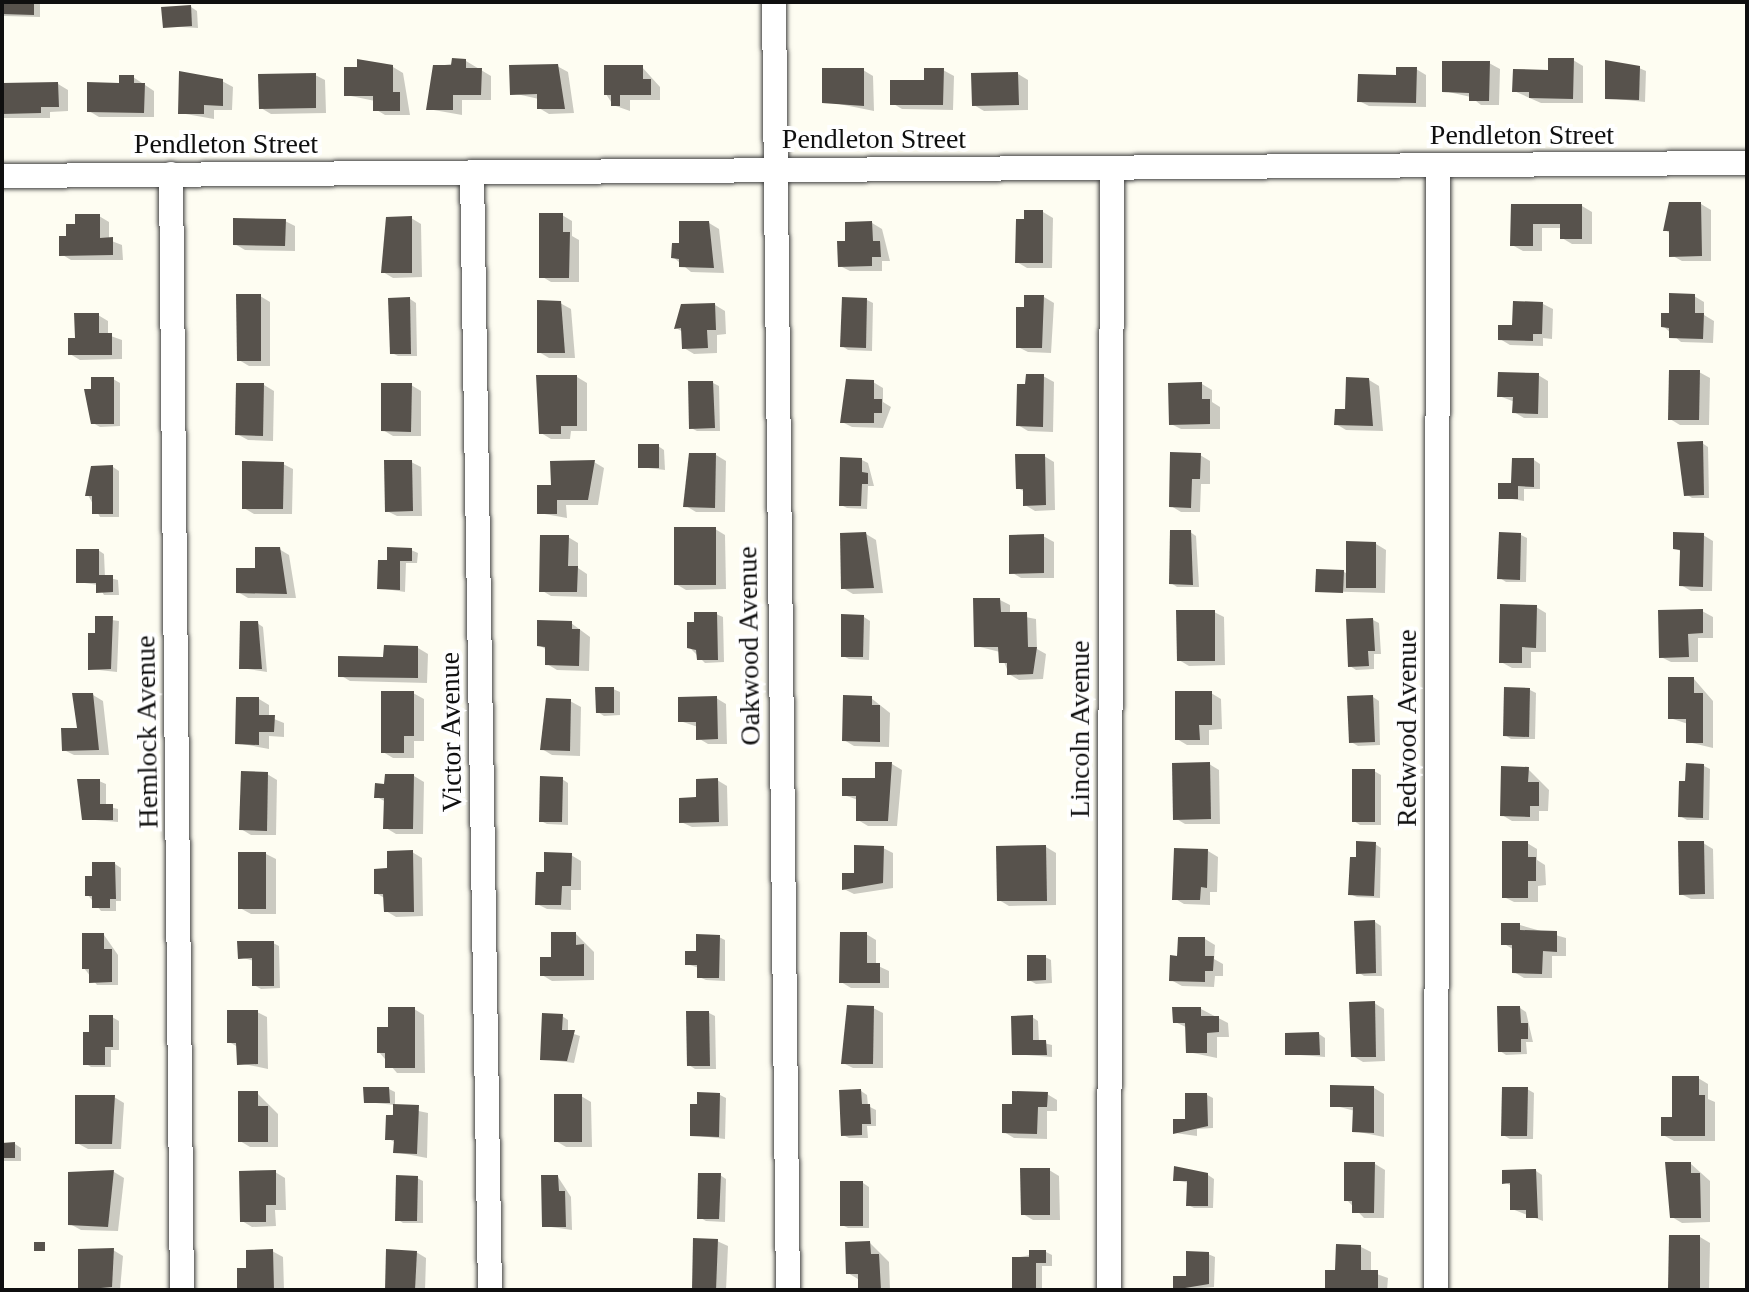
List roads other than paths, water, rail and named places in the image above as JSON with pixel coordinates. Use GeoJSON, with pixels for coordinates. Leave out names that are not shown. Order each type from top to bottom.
{"type":"FeatureCollection","features":[{"type":"Feature","properties":{"kind":"street","name":"Oakwood Avenue"},"geometry":{"type":"LineString","coordinates":[[774,2],[772,170],[788,1290]]}},
{"type":"Feature","properties":{"kind":"street","name":"Pendleton Street"},"geometry":{"type":"LineString","coordinates":[[2,176],[1747,163]]}},
{"type":"Feature","properties":{"kind":"street","name":"Redwood Avenue"},"geometry":{"type":"LineString","coordinates":[[1436,1290],[1438,166]]}},
{"type":"Feature","properties":{"kind":"street","name":"Lincoln Avenue"},"geometry":{"type":"LineString","coordinates":[[1109,1290],[1112,168]]}},
{"type":"Feature","properties":{"kind":"street","name":"Victor Avenue"},"geometry":{"type":"LineString","coordinates":[[472,172],[490,1290]]}},
{"type":"Feature","properties":{"kind":"street","name":"Hemlock Avenue"},"geometry":{"type":"LineString","coordinates":[[171,174],[182,1290]]}}]}
